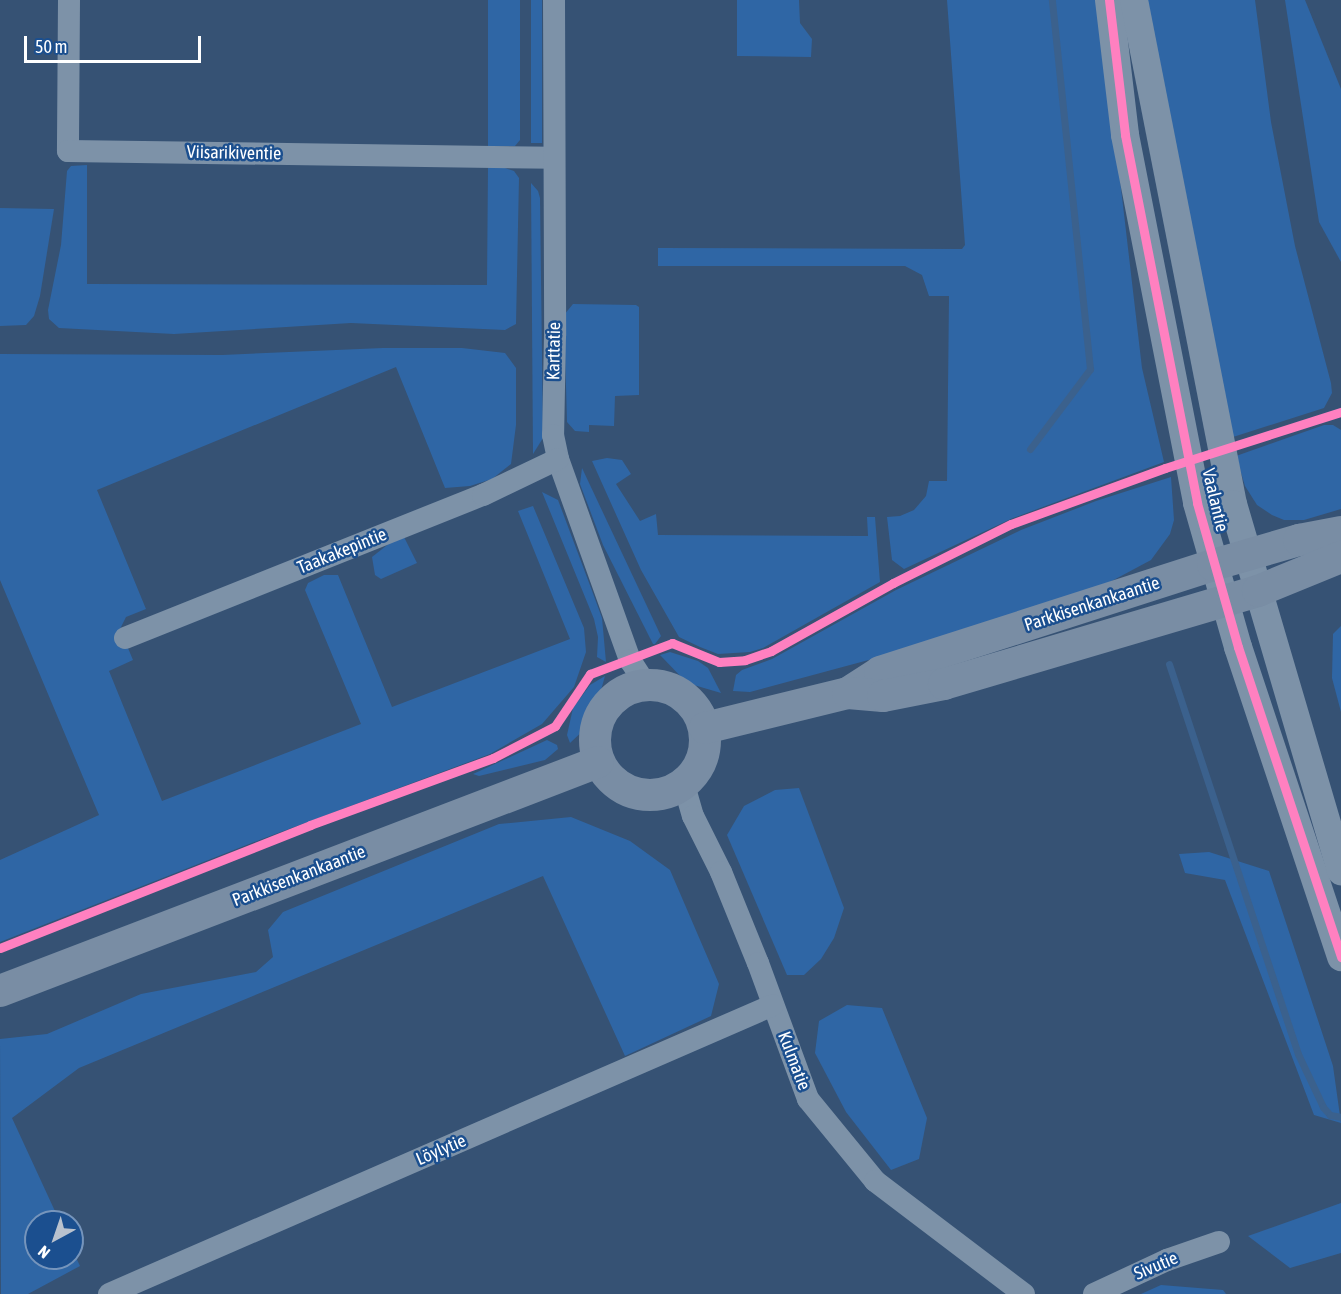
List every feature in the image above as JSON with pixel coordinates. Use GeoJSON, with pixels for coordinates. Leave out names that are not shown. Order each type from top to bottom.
{"type":"FeatureCollection","features":[{"type":"Feature","properties":{"kind":"main road","name":"Parkkisenkankaantie"},"geometry":{"type":"LineString","coordinates":[[848,693],[880,672],[1247,554],[1341,532]]}},
{"type":"Feature","properties":{"kind":"main road","name":"Parkkisenkankaantie"},"geometry":{"type":"LineString","coordinates":[[705,728],[848,693],[883,696],[944,684],[1225,602],[1341,557]]}},
{"type":"Feature","properties":{"kind":"main road"},"geometry":{"type":"LineString","coordinates":[[646,685],[670,688],[689,700],[698,711],[705,728],[705,754],[698,770],[684,785],[666,794],[640,796],[614,783],[598,762],[595,748],[596,727],[608,703],[627,689],[646,685]]}},
{"type":"Feature","properties":{"kind":"main road","name":"Parkkisenkankaantie"},"geometry":{"type":"LineString","coordinates":[[0,991],[598,762]]}},
{"type":"Feature","properties":{"kind":"street","name":"Viisarikiventie"},"geometry":{"type":"LineString","coordinates":[[69,0],[68,151],[553,158]]}},
{"type":"Feature","properties":{"kind":"street","name":"Karttatie"},"geometry":{"type":"LineString","coordinates":[[554,0],[553,435],[558,459],[630,660],[646,685]]}},
{"type":"Feature","properties":{"kind":"street","name":"Vaalantie"},"geometry":{"type":"LineString","coordinates":[[1110,0],[1125,135],[1197,502],[1213,565],[1341,957]]}},
{"type":"Feature","properties":{"kind":"street","name":"Vaalantie"},"geometry":{"type":"LineString","coordinates":[[1134,0],[1233,504],[1341,871]]}},
{"type":"Feature","properties":{"kind":"street","name":"Taakakepintie"},"geometry":{"type":"LineString","coordinates":[[125,638],[483,495],[558,459]]}},
{"type":"Feature","properties":{"kind":"street","name":"Kulmatie"},"geometry":{"type":"LineString","coordinates":[[684,785],[693,816],[721,872],[808,1099],[875,1181],[1024,1294]]}},
{"type":"Feature","properties":{"kind":"street","name":"Löylytie"},"geometry":{"type":"LineString","coordinates":[[109,1294],[773,1005]]}},
{"type":"Feature","properties":{"kind":"street","name":"Sivutie"},"geometry":{"type":"LineString","coordinates":[[1094,1294],[1167,1260],[1219,1242]]}},
{"type":"Feature","properties":{"kind":"shaded area"},"geometry":{"type":"Polygon","coordinates":[[[488,0],[520,0],[520,140],[515,146],[488,146],[488,0]]]}},
{"type":"Feature","properties":{"kind":"shaded area"},"geometry":{"type":"Polygon","coordinates":[[[531,0],[542,0],[542,143],[531,143],[531,0]]]}},
{"type":"Feature","properties":{"kind":"shaded area"},"geometry":{"type":"Polygon","coordinates":[[[737,0],[799,0],[800,23],[812,39],[811,57],[737,56],[737,0]]]}},
{"type":"Feature","properties":{"kind":"shaded area"},"geometry":{"type":"Polygon","coordinates":[[[947,0],[1099,0],[1142,368],[1164,462],[1013,518],[904,569],[892,560],[887,517],[900,516],[914,510],[926,496],[929,481],[947,481],[949,296],[929,296],[922,275],[905,266],[658,266],[658,248],[962,249],[965,245],[947,0]]]}},
{"type":"Feature","properties":{"kind":"shaded area"},"geometry":{"type":"Polygon","coordinates":[[[1142,0],[1255,0],[1271,122],[1295,246],[1331,383],[1332,393],[1324,408],[1233,437],[1142,0]]]}},
{"type":"Feature","properties":{"kind":"shaded area"},"geometry":{"type":"Polygon","coordinates":[[[1285,0],[1305,0],[1341,89],[1341,262],[1319,222],[1285,0]]]}},
{"type":"Feature","properties":{"kind":"shaded area"},"geometry":{"type":"Polygon","coordinates":[[[87,165],[87,284],[487,285],[488,167],[514,171],[519,178],[516,324],[505,330],[351,323],[174,334],[59,328],[49,319],[48,310],[61,245],[67,171],[71,166],[87,165]]]}},
{"type":"Feature","properties":{"kind":"shaded area"},"geometry":{"type":"Polygon","coordinates":[[[531,183],[538,191],[540,198],[543,438],[533,454],[531,183]]]}},
{"type":"Feature","properties":{"kind":"shaded area"},"geometry":{"type":"Polygon","coordinates":[[[0,208],[54,209],[40,296],[34,316],[26,325],[0,326],[0,208]]]}},
{"type":"Feature","properties":{"kind":"shaded area"},"geometry":{"type":"Polygon","coordinates":[[[573,304],[636,305],[639,307],[639,395],[615,396],[614,426],[589,425],[589,432],[575,431],[567,422],[564,315],[573,304]]]}},
{"type":"Feature","properties":{"kind":"shaded area"},"geometry":{"type":"Polygon","coordinates":[[[383,348],[462,348],[505,353],[516,368],[516,425],[511,464],[492,479],[470,486],[445,488],[396,367],[97,490],[146,609],[126,617],[120,629],[133,660],[109,671],[162,801],[361,724],[305,590],[308,583],[324,575],[338,575],[392,707],[570,639],[518,511],[533,506],[584,628],[586,652],[574,687],[542,724],[490,754],[262,839],[0,942],[0,860],[99,815],[0,580],[0,354],[222,355],[383,348]]]}},
{"type":"Feature","properties":{"kind":"shaded area"},"geometry":{"type":"Polygon","coordinates":[[[1324,425],[1333,425],[1341,430],[1341,509],[1304,520],[1284,520],[1257,505],[1245,486],[1236,456],[1324,425]]]}},
{"type":"Feature","properties":{"kind":"shaded area"},"geometry":{"type":"Polygon","coordinates":[[[607,458],[622,460],[631,474],[616,484],[640,521],[656,514],[658,535],[868,536],[867,517],[875,517],[880,582],[763,648],[750,652],[718,654],[700,647],[679,637],[641,570],[592,461],[607,458]]]}},
{"type":"Feature","properties":{"kind":"shaded area"},"geometry":{"type":"Polygon","coordinates":[[[582,468],[661,636],[655,644],[603,545],[580,484],[582,468]]]}},
{"type":"Feature","properties":{"kind":"shaded area"},"geometry":{"type":"Polygon","coordinates":[[[1171,477],[1174,520],[1170,534],[1151,560],[1108,583],[939,641],[750,692],[733,691],[736,675],[742,670],[772,659],[896,590],[1021,530],[1096,501],[1171,477]]]}},
{"type":"Feature","properties":{"kind":"shaded area"},"geometry":{"type":"Polygon","coordinates":[[[542,492],[558,500],[602,618],[606,662],[597,657],[598,637],[594,619],[542,492]]]}},
{"type":"Feature","properties":{"kind":"shaded area"},"geometry":{"type":"Polygon","coordinates":[[[404,537],[417,563],[381,579],[375,575],[372,557],[391,542],[404,537]]]}},
{"type":"Feature","properties":{"kind":"shaded area"},"geometry":{"type":"Polygon","coordinates":[[[1341,626],[1341,712],[1332,678],[1333,634],[1341,626]]]}},
{"type":"Feature","properties":{"kind":"shaded area"},"geometry":{"type":"Polygon","coordinates":[[[670,652],[698,661],[708,668],[721,693],[687,683],[660,655],[670,652]]]}},
{"type":"Feature","properties":{"kind":"shaded area"},"geometry":{"type":"Polygon","coordinates":[[[605,676],[594,715],[588,726],[570,743],[567,735],[573,708],[590,685],[605,676]]]}},
{"type":"Feature","properties":{"kind":"shaded area"},"geometry":{"type":"Polygon","coordinates":[[[547,740],[557,745],[558,749],[545,760],[479,776],[473,774],[547,740]]]}},
{"type":"Feature","properties":{"kind":"shaded area"},"geometry":{"type":"Polygon","coordinates":[[[799,788],[844,908],[834,938],[821,959],[804,975],[787,975],[727,835],[744,806],[775,790],[799,788]]]}},
{"type":"Feature","properties":{"kind":"shaded area"},"geometry":{"type":"Polygon","coordinates":[[[571,817],[630,841],[670,870],[719,984],[711,1016],[625,1056],[543,876],[79,1068],[12,1118],[54,1210],[24,1210],[24,1270],[73,1270],[28,1294],[1,1294],[0,1039],[47,1034],[141,994],[256,972],[273,957],[268,930],[283,912],[499,824],[571,817]]]}},
{"type":"Feature","properties":{"kind":"shaded area"},"geometry":{"type":"Polygon","coordinates":[[[1209,852],[1269,871],[1333,1066],[1341,1123],[1314,1115],[1225,880],[1185,873],[1179,854],[1209,852]]]}},
{"type":"Feature","properties":{"kind":"shaded area"},"geometry":{"type":"Polygon","coordinates":[[[847,1005],[882,1008],[927,1118],[919,1159],[891,1170],[846,1112],[815,1053],[819,1021],[847,1005]]]}},
{"type":"Feature","properties":{"kind":"shaded area"},"geometry":{"type":"Polygon","coordinates":[[[1341,1203],[1341,1253],[1290,1268],[1248,1236],[1341,1203]]]}},
{"type":"Feature","properties":{"kind":"shaded area"},"geometry":{"type":"Polygon","coordinates":[[[1161,1285],[1223,1290],[1226,1294],[1141,1294],[1161,1285]]]}},
{"type":"Feature","properties":{"kind":"waterway"},"geometry":{"type":"LineString","coordinates":[[1030,449],[1090,369],[1052,0]]}},
{"type":"Feature","properties":{"kind":"waterway"},"geometry":{"type":"LineString","coordinates":[[1169,664],[1298,1054],[1323,1107],[1330,1115],[1341,1117]]}},
{"type":"Feature","properties":{"kind":"cycle path"},"geometry":{"type":"LineString","coordinates":[[1109,0],[1125,135],[1197,503],[1238,647],[1341,957]]}},
{"type":"Feature","properties":{"kind":"cycle path"},"geometry":{"type":"LineString","coordinates":[[0,948],[310,825],[493,758],[555,726],[590,674],[672,643],[719,662],[745,660],[771,651],[893,583],[1011,524],[1165,468],[1341,412]]}}]}
